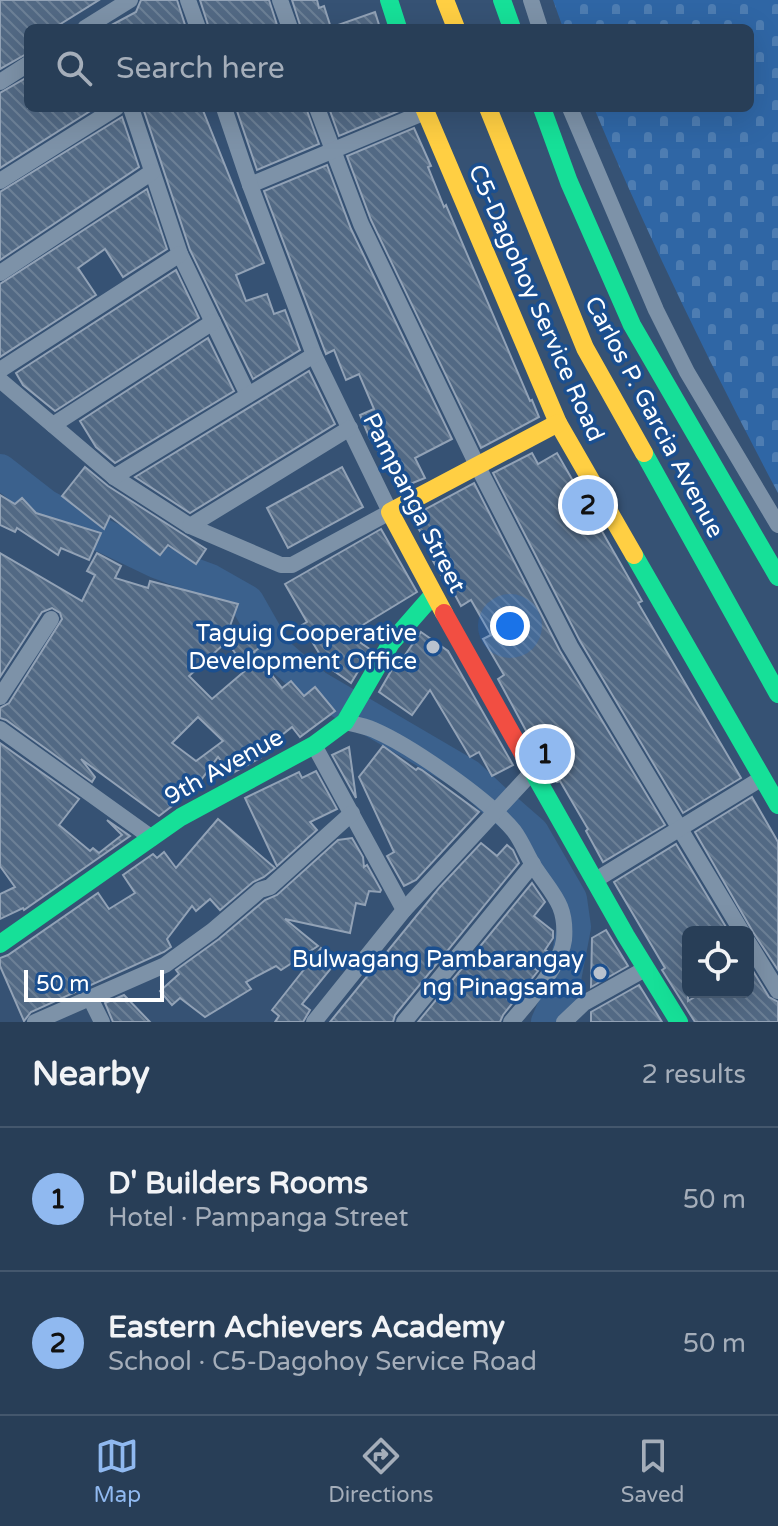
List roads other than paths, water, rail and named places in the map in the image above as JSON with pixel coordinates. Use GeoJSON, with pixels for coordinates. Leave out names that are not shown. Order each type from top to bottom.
{"type":"FeatureCollection","features":[{"type":"Feature","properties":{"kind":"main road"},"geometry":{"type":"LineString","coordinates":[[389,0],[397,24]]}},
{"type":"Feature","properties":{"kind":"main road"},"geometry":{"type":"LineString","coordinates":[[445,0],[454,24]]}},
{"type":"Feature","properties":{"kind":"main road"},"geometry":{"type":"LineString","coordinates":[[502,0],[511,24]]}},
{"type":"Feature","properties":{"kind":"main road","name":"C5-Dagohoy Service Road"},"geometry":{"type":"LineString","coordinates":[[421,112],[558,423],[778,805]]}},
{"type":"Feature","properties":{"kind":"main road","name":"Carlos P. Garcia Avenue"},"geometry":{"type":"LineString","coordinates":[[490,112],[585,348],[778,694]]}},
{"type":"Feature","properties":{"kind":"main road","name":"Carlos P. Garcia Avenue"},"geometry":{"type":"LineString","coordinates":[[543,112],[569,182],[632,325],[778,577]]}},
{"type":"Feature","properties":{"kind":"main road"},"geometry":{"type":"LineString","coordinates":[[390,512],[558,423]]}},
{"type":"Feature","properties":{"kind":"main road","name":"Pampanga Street"},"geometry":{"type":"LineString","coordinates":[[390,512],[433,595],[594,881],[679,1022]]}},
{"type":"Feature","properties":{"kind":"main road","name":"9th Avenue"},"geometry":{"type":"LineString","coordinates":[[0,944],[181,817],[314,745],[351,713],[391,643],[433,595]]}},
{"type":"Feature","properties":{"kind":"street"},"geometry":{"type":"LineString","coordinates":[[102,23],[130,0]]}},
{"type":"Feature","properties":{"kind":"street"},"geometry":{"type":"LineString","coordinates":[[188,0],[197,24]]}},
{"type":"Feature","properties":{"kind":"street"},"geometry":{"type":"LineString","coordinates":[[280,0],[289,24]]}},
{"type":"Feature","properties":{"kind":"street"},"geometry":{"type":"LineString","coordinates":[[531,0],[539,24]]}},
{"type":"Feature","properties":{"kind":"street"},"geometry":{"type":"LineString","coordinates":[[0,82],[24,67]]}},
{"type":"Feature","properties":{"kind":"street"},"geometry":{"type":"LineString","coordinates":[[0,181],[110,112]]}},
{"type":"Feature","properties":{"kind":"street"},"geometry":{"type":"LineString","coordinates":[[132,112],[180,254],[248,395]]}},
{"type":"Feature","properties":{"kind":"street","name":"Pampanga Street"},"geometry":{"type":"LineString","coordinates":[[225,112],[314,355],[390,512]]}},
{"type":"Feature","properties":{"kind":"street"},"geometry":{"type":"LineString","coordinates":[[318,112],[361,224],[477,465],[570,646],[738,926]]}},
{"type":"Feature","properties":{"kind":"street"},"geometry":{"type":"LineString","coordinates":[[250,185],[421,112]]}},
{"type":"Feature","properties":{"kind":"street"},"geometry":{"type":"LineString","coordinates":[[572,112],[656,310],[687,372],[778,525]]}},
{"type":"Feature","properties":{"kind":"street"},"geometry":{"type":"LineString","coordinates":[[0,273],[152,172]]}},
{"type":"Feature","properties":{"kind":"street"},"geometry":{"type":"LineString","coordinates":[[0,370],[180,254]]}},
{"type":"Feature","properties":{"kind":"street"},"geometry":{"type":"LineString","coordinates":[[53,425],[213,322]]}},
{"type":"Feature","properties":{"kind":"street"},"geometry":{"type":"LineString","coordinates":[[114,477],[314,355]]}},
{"type":"Feature","properties":{"kind":"street"},"geometry":{"type":"LineString","coordinates":[[0,380],[114,477],[190,526],[281,565],[292,565],[390,512]]}},
{"type":"Feature","properties":{"kind":"street"},"geometry":{"type":"LineString","coordinates":[[190,526],[350,428]]}},
{"type":"Feature","properties":{"kind":"street"},"geometry":{"type":"LineString","coordinates":[[0,697],[51,619]]}},
{"type":"Feature","properties":{"kind":"street"},"geometry":{"type":"LineString","coordinates":[[351,713],[453,779],[496,812],[527,848],[533,864],[562,905],[564,942],[545,982],[511,1022]]}},
{"type":"Feature","properties":{"kind":"street"},"geometry":{"type":"LineString","coordinates":[[0,729],[152,838]]}},
{"type":"Feature","properties":{"kind":"street"},"geometry":{"type":"LineString","coordinates":[[314,745],[404,910]]}},
{"type":"Feature","properties":{"kind":"street"},"geometry":{"type":"LineString","coordinates":[[314,1022],[404,910],[533,771]]}},
{"type":"Feature","properties":{"kind":"street"},"geometry":{"type":"LineString","coordinates":[[594,881],[762,778]]}},
{"type":"Feature","properties":{"kind":"street"},"geometry":{"type":"LineString","coordinates":[[35,1022],[165,965],[212,931],[260,890],[270,887],[352,813]]}},
{"type":"Feature","properties":{"kind":"street"},"geometry":{"type":"LineString","coordinates":[[404,1022],[533,864]]}},
{"type":"Feature","properties":{"kind":"street"},"geometry":{"type":"LineString","coordinates":[[754,952],[778,991]]}},
{"type":"Feature","properties":{"kind":"street"},"geometry":{"type":"LineString","coordinates":[[564,1022],[584,1003],[645,969]]}},
{"type":"Feature","properties":{"kind":"street"},"geometry":{"type":"LineString","coordinates":[[90,998],[102,1022]]}},
{"type":"Feature","properties":{"kind":"waterway"},"geometry":{"type":"LineString","coordinates":[[0,471],[45,506],[156,561],[210,581],[247,602],[276,653],[316,687],[468,776],[498,804]]}},
{"type":"Feature","properties":{"kind":"waterway"},"geometry":{"type":"LineString","coordinates":[[501,806],[532,833],[570,899],[574,927],[562,990],[548,1022]]}},
{"type":"Feature","properties":{"kind":"place","name":"Eastern Achievers Academy"},"geometry":{"type":"Point","coordinates":[588,505]}},
{"type":"Feature","properties":{"kind":"place","name":"Taguig Cooperative Development Office"},"geometry":{"type":"Point","coordinates":[433,647]}},
{"type":"Feature","properties":{"kind":"place","name":"D' Builders Rooms"},"geometry":{"type":"Point","coordinates":[545,754]}},
{"type":"Feature","properties":{"kind":"place","name":"Bulwagang Pambarangay ng Pinagsama"},"geometry":{"type":"Point","coordinates":[600,973]}}]}
